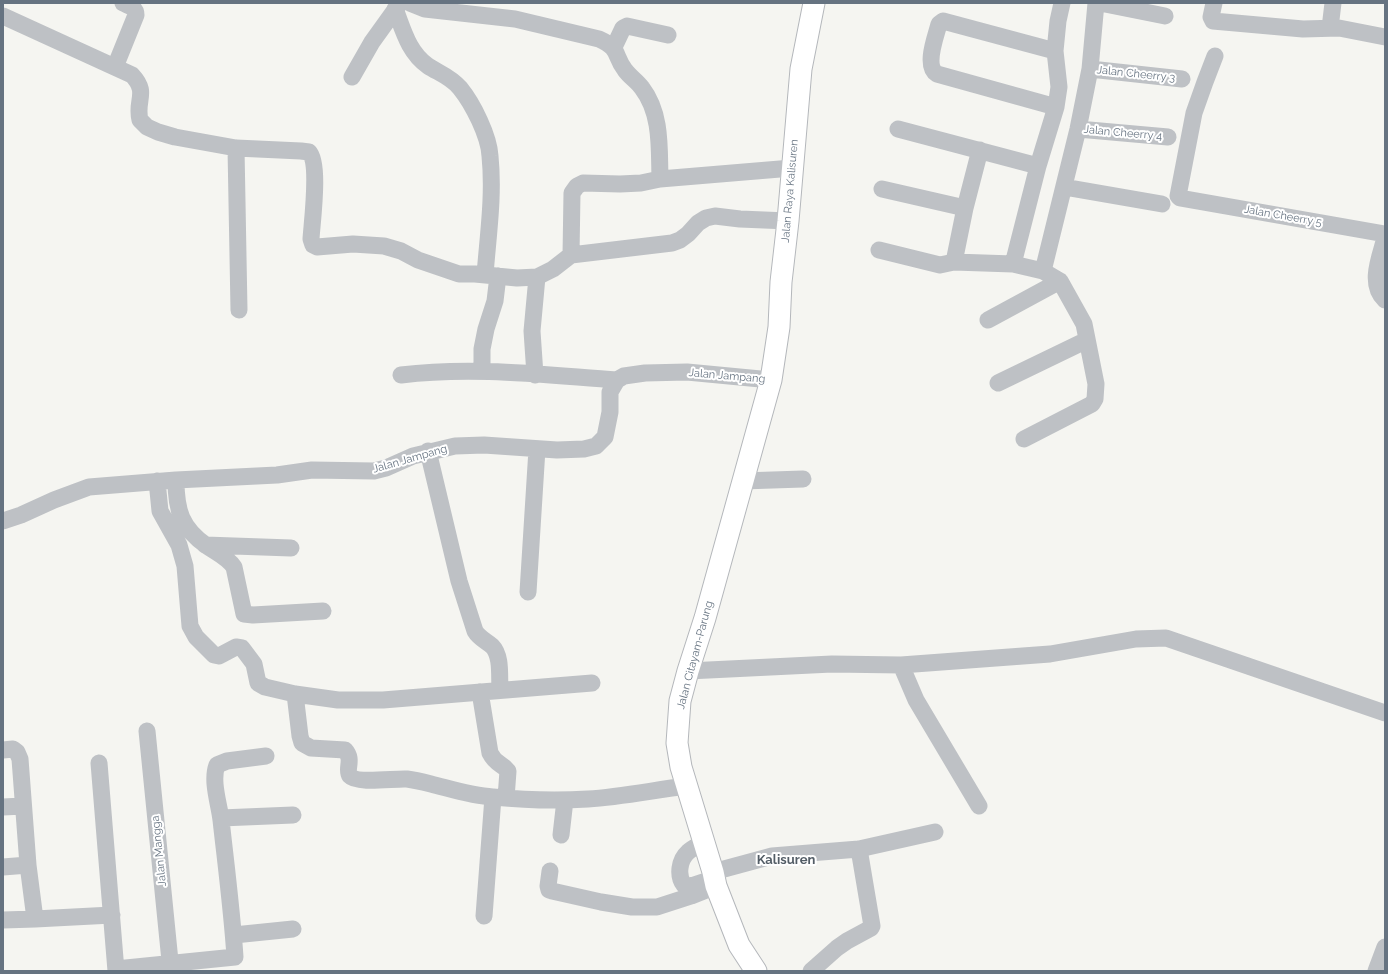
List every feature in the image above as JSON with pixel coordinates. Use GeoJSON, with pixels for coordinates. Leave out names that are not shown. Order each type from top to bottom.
{"type":"FeatureCollection","features":[{"type":"Feature","properties":{"kind":"main road","name":"Jalan Raya Kalisuren"},"geometry":{"type":"LineString","coordinates":[[771,380],[779,327],[781,282],[788,221],[801,69],[814,3]]}},
{"type":"Feature","properties":{"kind":"main road","name":"Jalan Citayam-Parung"},"geometry":{"type":"LineString","coordinates":[[756,971],[739,945],[715,879],[681,767],[677,743],[680,701],[705,618],[771,380]]}},
{"type":"Feature","properties":{"kind":"street"},"geometry":{"type":"LineString","coordinates":[[115,67],[136,15],[134,8],[123,3]]}},
{"type":"Feature","properties":{"kind":"street"},"geometry":{"type":"LineString","coordinates":[[1013,264],[1038,166],[1056,108],[1059,87],[1055,51],[1058,21],[1062,3]]}},
{"type":"Feature","properties":{"kind":"street"},"geometry":{"type":"LineString","coordinates":[[1043,271],[1078,129],[1090,69],[1096,3]]}},
{"type":"Feature","properties":{"kind":"street"},"geometry":{"type":"LineString","coordinates":[[1100,3],[1165,16]]}},
{"type":"Feature","properties":{"kind":"street"},"geometry":{"type":"LineString","coordinates":[[1214,3],[1213,21],[1303,29],[1339,28],[1385,37]]}},
{"type":"Feature","properties":{"kind":"street"},"geometry":{"type":"LineString","coordinates":[[1330,28],[1333,3]]}},
{"type":"Feature","properties":{"kind":"street"},"geometry":{"type":"LineString","coordinates":[[402,5],[515,19],[599,38],[614,47],[628,75],[641,86],[646,93],[655,115],[659,135],[660,180]]}},
{"type":"Feature","properties":{"kind":"street"},"geometry":{"type":"LineString","coordinates":[[352,78],[372,42],[402,5]]}},
{"type":"Feature","properties":{"kind":"street"},"geometry":{"type":"LineString","coordinates":[[402,5],[407,40],[414,52],[426,64],[445,75],[460,88],[482,126],[490,155],[492,275],[495,302],[486,329],[482,349],[482,371]]}},
{"type":"Feature","properties":{"kind":"street"},"geometry":{"type":"LineString","coordinates":[[3,16],[132,75],[138,81],[141,91],[139,114],[140,120],[148,127],[158,132],[175,137],[236,148],[309,152],[314,163],[315,173],[311,239],[315,246],[320,248],[353,244],[384,246],[401,251],[418,260],[459,274],[492,275],[517,278],[537,277],[552,269],[571,255],[672,243],[680,240],[688,234],[698,222],[706,218],[715,216],[740,220],[788,221]]}},
{"type":"Feature","properties":{"kind":"street"},"geometry":{"type":"LineString","coordinates":[[1055,51],[943,21],[939,24],[931,66],[937,74],[1056,108]]}},
{"type":"Feature","properties":{"kind":"street"},"geometry":{"type":"LineString","coordinates":[[614,47],[623,28],[627,26],[668,35]]}},
{"type":"Feature","properties":{"kind":"street","name":"Jalan Cheerry 5"},"geometry":{"type":"LineString","coordinates":[[1215,56],[1204,82],[1194,113],[1178,196],[1180,198],[1385,234]]}},
{"type":"Feature","properties":{"kind":"street","name":"Jalan Cheerry 3"},"geometry":{"type":"LineString","coordinates":[[1090,69],[1182,79]]}},
{"type":"Feature","properties":{"kind":"street"},"geometry":{"type":"LineString","coordinates":[[898,129],[1038,166]]}},
{"type":"Feature","properties":{"kind":"street","name":"Jalan Cheerry 4"},"geometry":{"type":"LineString","coordinates":[[1078,129],[1168,137]]}},
{"type":"Feature","properties":{"kind":"street"},"geometry":{"type":"LineString","coordinates":[[236,148],[239,310]]}},
{"type":"Feature","properties":{"kind":"street"},"geometry":{"type":"LineString","coordinates":[[954,262],[965,208],[980,150]]}},
{"type":"Feature","properties":{"kind":"street"},"geometry":{"type":"LineString","coordinates":[[571,255],[572,193],[577,186],[583,183],[620,184],[792,168]]}},
{"type":"Feature","properties":{"kind":"street"},"geometry":{"type":"LineString","coordinates":[[1064,187],[1162,204]]}},
{"type":"Feature","properties":{"kind":"street"},"geometry":{"type":"LineString","coordinates":[[882,189],[965,208]]}},
{"type":"Feature","properties":{"kind":"street"},"geometry":{"type":"LineString","coordinates":[[1385,238],[1375,279],[1377,289],[1385,300]]}},
{"type":"Feature","properties":{"kind":"street"},"geometry":{"type":"LineString","coordinates":[[879,250],[940,265],[954,262],[1013,264],[1043,271],[1060,282],[1084,324],[1096,384],[1093,402],[1092,404],[1024,439]]}},
{"type":"Feature","properties":{"kind":"street"},"geometry":{"type":"LineString","coordinates":[[535,375],[532,331],[537,277]]}},
{"type":"Feature","properties":{"kind":"street"},"geometry":{"type":"LineString","coordinates":[[988,320],[1060,282]]}},
{"type":"Feature","properties":{"kind":"street"},"geometry":{"type":"LineString","coordinates":[[998,383],[1087,340]]}},
{"type":"Feature","properties":{"kind":"street"},"geometry":{"type":"LineString","coordinates":[[401,375],[451,370],[617,380]]}},
{"type":"Feature","properties":{"kind":"street","name":"Jalan Jampang"},"geometry":{"type":"LineString","coordinates":[[3,521],[89,487],[157,481],[277,476],[312,470],[374,471],[386,468],[428,451],[462,446],[572,450],[596,446],[605,437],[607,431],[610,392],[617,380],[624,376],[645,373],[687,372],[771,380]]}},
{"type":"Feature","properties":{"kind":"street"},"geometry":{"type":"LineString","coordinates":[[528,592],[537,449]]}},
{"type":"Feature","properties":{"kind":"street"},"geometry":{"type":"LineString","coordinates":[[428,451],[459,581],[475,631],[478,636],[492,646],[496,653],[500,690]]}},
{"type":"Feature","properties":{"kind":"street"},"geometry":{"type":"LineString","coordinates":[[742,481],[803,479]]}},
{"type":"Feature","properties":{"kind":"street"},"geometry":{"type":"LineString","coordinates":[[176,480],[178,510],[185,525],[205,545],[229,560],[234,567],[243,611],[245,614],[253,615],[323,611]]}},
{"type":"Feature","properties":{"kind":"street"},"geometry":{"type":"LineString","coordinates":[[157,481],[160,511],[179,545],[184,560],[190,626],[196,637],[214,655],[219,656],[236,647],[240,647],[246,652],[254,664],[258,683],[265,687],[295,694],[338,700],[383,700],[592,682]]}},
{"type":"Feature","properties":{"kind":"street"},"geometry":{"type":"LineString","coordinates":[[205,545],[291,548]]}},
{"type":"Feature","properties":{"kind":"street"},"geometry":{"type":"LineString","coordinates":[[688,671],[832,664],[902,665],[1050,654],[1136,640],[1166,638],[1385,713]]}},
{"type":"Feature","properties":{"kind":"street"},"geometry":{"type":"LineString","coordinates":[[902,665],[916,700],[979,806]]}},
{"type":"Feature","properties":{"kind":"street"},"geometry":{"type":"LineString","coordinates":[[480,692],[490,753],[494,761],[508,771],[500,797],[484,916]]}},
{"type":"Feature","properties":{"kind":"street"},"geometry":{"type":"LineString","coordinates":[[295,694],[302,743],[311,748],[345,750],[350,757],[349,772],[352,777],[368,781],[406,779],[416,780],[472,794],[565,800],[590,799],[687,786]]}},
{"type":"Feature","properties":{"kind":"street","name":"Jalan Mangga"},"geometry":{"type":"LineString","coordinates":[[147,731],[171,967]]}},
{"type":"Feature","properties":{"kind":"street"},"geometry":{"type":"LineString","coordinates":[[3,750],[13,749],[19,755],[22,772],[28,865],[35,919]]}},
{"type":"Feature","properties":{"kind":"street"},"geometry":{"type":"LineString","coordinates":[[99,763],[116,970],[236,964],[221,818],[215,780],[217,765],[227,761],[266,756]]}},
{"type":"Feature","properties":{"kind":"street"},"geometry":{"type":"LineString","coordinates":[[562,835],[565,800]]}},
{"type":"Feature","properties":{"kind":"street"},"geometry":{"type":"LineString","coordinates":[[3,807],[23,806]]}},
{"type":"Feature","properties":{"kind":"street"},"geometry":{"type":"LineString","coordinates":[[221,818],[293,815]]}},
{"type":"Feature","properties":{"kind":"street"},"geometry":{"type":"LineString","coordinates":[[704,842],[687,853],[681,862],[681,881],[684,885],[691,886],[715,879],[772,856],[859,849],[934,832]]}},
{"type":"Feature","properties":{"kind":"street"},"geometry":{"type":"LineString","coordinates":[[811,971],[837,948],[872,926],[859,849]]}},
{"type":"Feature","properties":{"kind":"street"},"geometry":{"type":"LineString","coordinates":[[3,867],[28,865]]}},
{"type":"Feature","properties":{"kind":"street"},"geometry":{"type":"LineString","coordinates":[[550,871],[548,886],[549,890],[601,902],[632,906],[656,907],[691,896],[715,879]]}},
{"type":"Feature","properties":{"kind":"street"},"geometry":{"type":"LineString","coordinates":[[3,920],[112,915]]}},
{"type":"Feature","properties":{"kind":"street"},"geometry":{"type":"LineString","coordinates":[[234,935],[293,929]]}},
{"type":"Feature","properties":{"kind":"street"},"geometry":{"type":"LineString","coordinates":[[1380,967],[1385,947]]}},
{"type":"Feature","properties":{"kind":"district","name":"Kalisuren"},"geometry":{"type":"Point","coordinates":[786,860]}}]}
